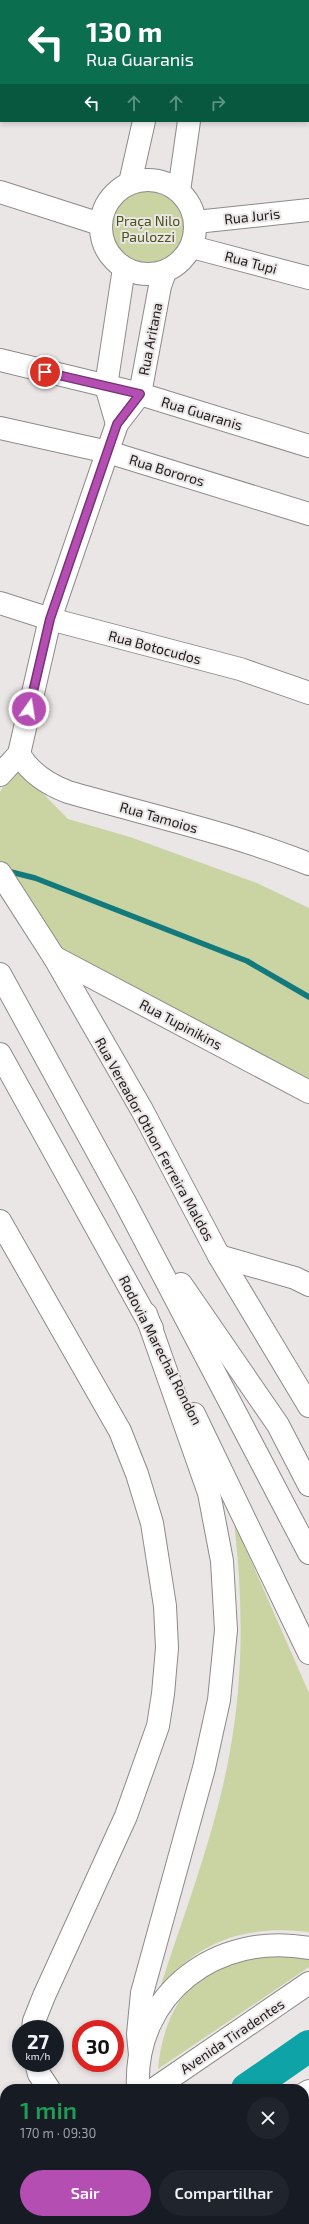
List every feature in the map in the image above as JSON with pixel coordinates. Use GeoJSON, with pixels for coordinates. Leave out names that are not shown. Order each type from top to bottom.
{"type":"FeatureCollection","features":[{"type":"Feature","properties":{"kind":"main road"},"geometry":{"type":"LineString","coordinates":[[130,183],[144,122]]}},
{"type":"Feature","properties":{"kind":"main road"},"geometry":{"type":"LineString","coordinates":[[179,191],[189,122]]}},
{"type":"Feature","properties":{"kind":"main road"},"geometry":{"type":"LineString","coordinates":[[143,180],[168,184],[179,191],[188,202],[196,222],[196,235],[192,247],[176,266],[165,272],[144,274],[124,268],[113,259],[106,249],[101,237],[100,224],[103,211],[110,199],[119,190],[130,183],[143,180]]}},
{"type":"Feature","properties":{"kind":"main road"},"geometry":{"type":"LineString","coordinates":[[0,192],[100,224]]}},
{"type":"Feature","properties":{"kind":"main road","name":"Rua Juris"},"geometry":{"type":"LineString","coordinates":[[196,222],[309,210]]}},
{"type":"Feature","properties":{"kind":"main road","name":"Rua Tupi"},"geometry":{"type":"LineString","coordinates":[[192,247],[309,278]]}},
{"type":"Feature","properties":{"kind":"main road"},"geometry":{"type":"LineString","coordinates":[[117,424],[106,386],[124,268]]}},
{"type":"Feature","properties":{"kind":"main road","name":"Rua Aritana"},"geometry":{"type":"LineString","coordinates":[[0,775],[18,754],[50,619],[117,424],[140,394],[160,286],[165,272]]}},
{"type":"Feature","properties":{"kind":"main road","name":"Rua Guaranis"},"geometry":{"type":"LineString","coordinates":[[0,360],[140,394],[309,446]]}},
{"type":"Feature","properties":{"kind":"main road","name":"Rua Bororos"},"geometry":{"type":"LineString","coordinates":[[0,428],[108,452],[309,514]]}},
{"type":"Feature","properties":{"kind":"main road","name":"Rua Botocudos"},"geometry":{"type":"LineString","coordinates":[[0,603],[50,619],[240,669],[309,693]]}},
{"type":"Feature","properties":{"kind":"main road","name":"Rua Tamoios"},"geometry":{"type":"LineString","coordinates":[[18,754],[37,776],[51,785],[68,792],[219,834],[279,852],[309,864]]}},
{"type":"Feature","properties":{"kind":"main road","name":"Rua Vereador Othon Ferreira Maldos"},"geometry":{"type":"LineString","coordinates":[[0,873],[54,957],[142,1110],[219,1256],[309,1406]]}},
{"type":"Feature","properties":{"kind":"main road","name":"Rua Tupinikins"},"geometry":{"type":"LineString","coordinates":[[54,957],[309,1092]]}},
{"type":"Feature","properties":{"kind":"main road"},"geometry":{"type":"LineString","coordinates":[[0,974],[126,1204],[309,1554]]}},
{"type":"Feature","properties":{"kind":"main road","name":"Rodovia Marechal Rondon"},"geometry":{"type":"LineString","coordinates":[[0,1054],[146,1314],[309,1653]]}},
{"type":"Feature","properties":{"kind":"main road"},"geometry":{"type":"LineString","coordinates":[[126,1204],[278,1425],[309,1485]]}},
{"type":"Feature","properties":{"kind":"main road"},"geometry":{"type":"LineString","coordinates":[[0,1221],[120,1431],[137,1474],[152,1523],[165,1606],[167,1648],[163,1694],[158,1726],[144,1770],[126,1816],[34,2020]]}},
{"type":"Feature","properties":{"kind":"main road"},"geometry":{"type":"LineString","coordinates":[[219,1256],[295,1278],[309,1285]]}},
{"type":"Feature","properties":{"kind":"main road"},"geometry":{"type":"LineString","coordinates":[[138,2084],[140,2055],[138,2034],[142,1993],[202,1776],[218,1708],[226,1630],[222,1561],[209,1493],[146,1314]]}},
{"type":"Feature","properties":{"kind":"main road"},"geometry":{"type":"LineString","coordinates":[[140,2055],[146,2033],[156,2012],[169,1994],[185,1978],[204,1964],[224,1954],[246,1947],[268,1944],[291,1944],[309,1948]]}},
{"type":"Feature","properties":{"kind":"main road","name":"Avenida Tiradentes"},"geometry":{"type":"LineString","coordinates":[[161,2084],[309,1983]]}},
{"type":"Feature","properties":{"kind":"main road"},"geometry":{"type":"LineString","coordinates":[[38,2072],[46,2084]]}},
{"type":"Feature","properties":{"kind":"green space","name":"Praça Nilo Paulozzi"},"geometry":{"type":"Polygon","coordinates":[[[148,186],[156,187],[171,193],[183,205],[189,220],[189,236],[183,251],[171,263],[156,269],[148,270],[140,269],[125,263],[113,251],[107,236],[106,228],[107,220],[113,205],[125,193],[140,187],[148,186]]]}},
{"type":"Feature","properties":{"kind":"green space"},"geometry":{"type":"Polygon","coordinates":[[[16,766],[68,819],[130,837],[257,883],[309,908],[309,1079],[57,950],[0,865],[0,792],[16,766]]]}},
{"type":"Feature","properties":{"kind":"green space"},"geometry":{"type":"Polygon","coordinates":[[[234,1522],[309,1693],[309,1932],[286,1930],[265,1931],[226,1939],[208,1947],[191,1958],[175,1971],[160,1988],[199,1871],[217,1811],[235,1722],[241,1636],[239,1579],[234,1522]]]}},
{"type":"Feature","properties":{"kind":"green space"},"geometry":{"type":"Polygon","coordinates":[[[256,1953],[309,1957],[309,1967],[158,2069],[167,2026],[173,2012],[190,1988],[200,1978],[213,1970],[256,1953]]]}},
{"type":"Feature","properties":{"kind":"waterway"},"geometry":{"type":"LineString","coordinates":[[7,871],[35,878],[247,961],[309,997]]}},
{"type":"Feature","properties":{"kind":"waterway"},"geometry":{"type":"LineString","coordinates":[[254,2084],[309,2046]]}},
{"type":"Feature","properties":{"kind":"route"},"geometry":{"type":"LineString","coordinates":[[29,709],[50,619],[117,424],[140,394],[45,372]]}}]}
